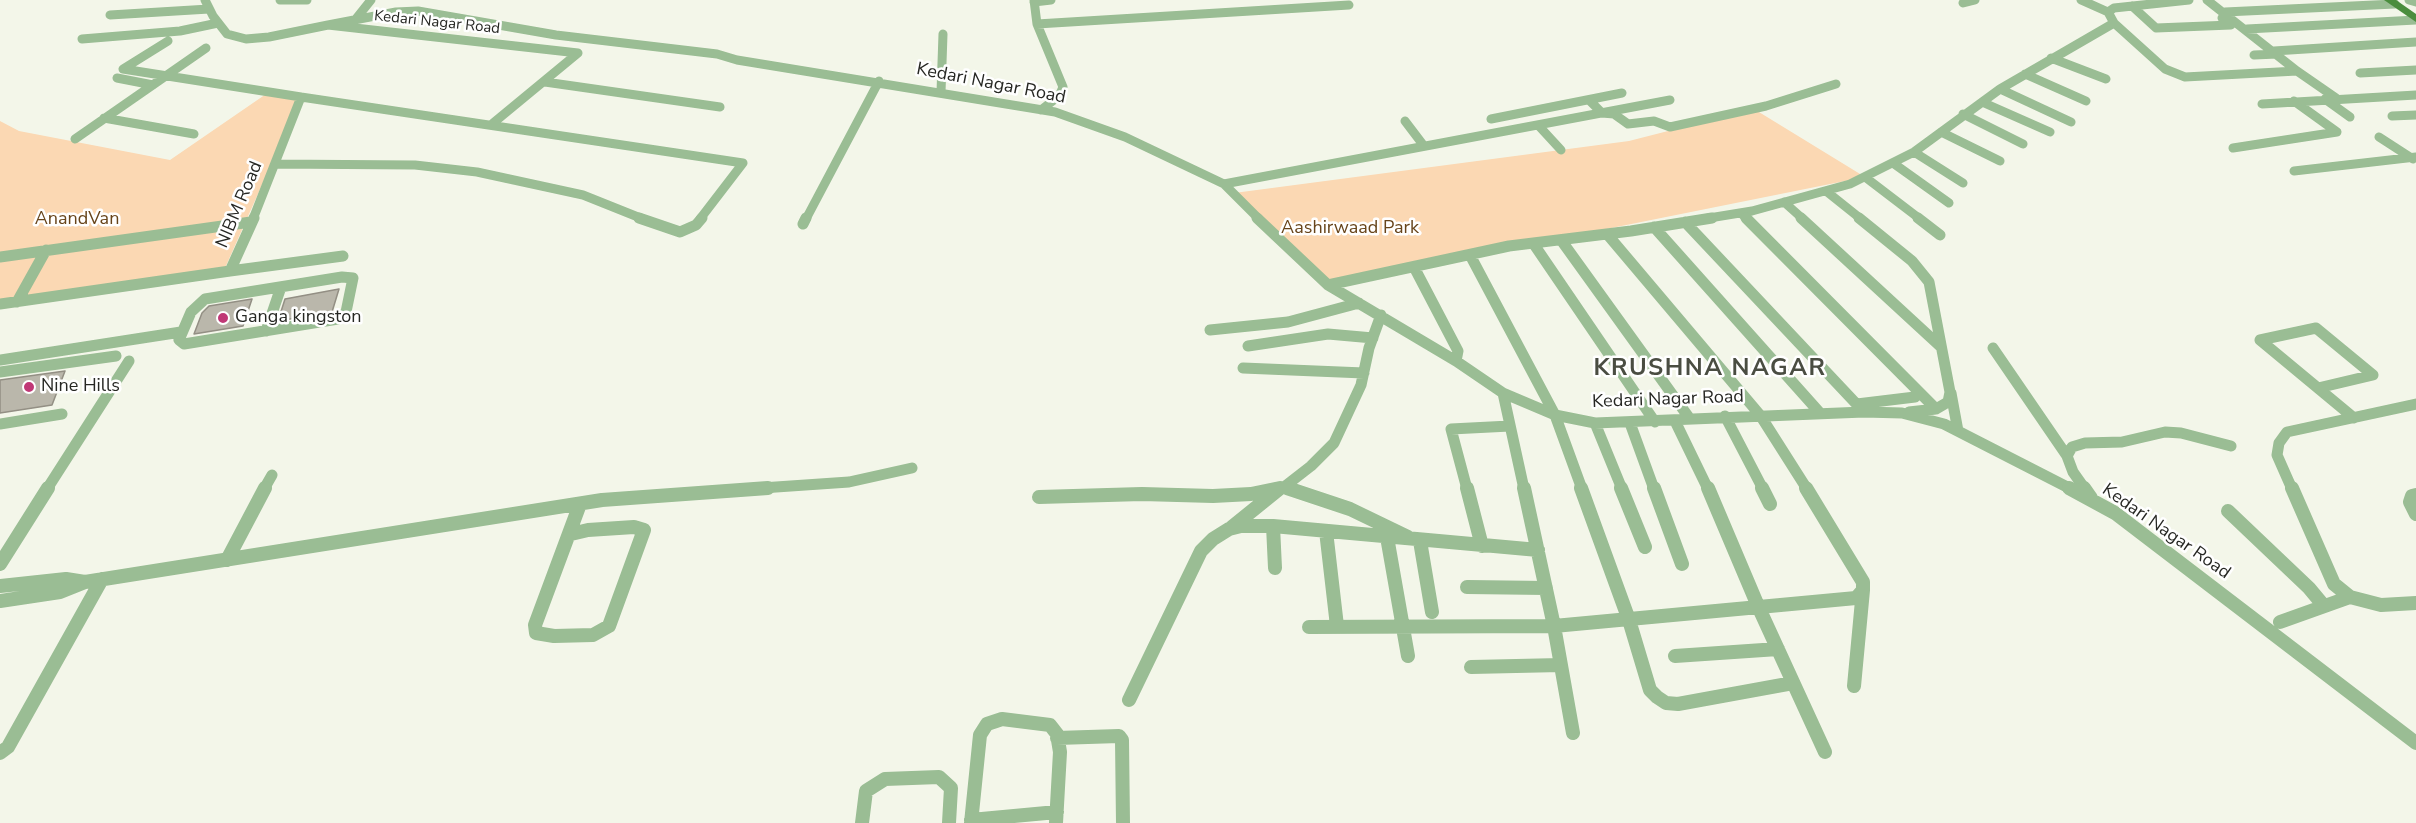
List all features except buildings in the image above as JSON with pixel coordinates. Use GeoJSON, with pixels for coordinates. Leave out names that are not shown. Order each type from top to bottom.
{"type":"FeatureCollection","features":[{"type":"Feature","properties":{"kind":"main road"},"geometry":{"type":"LineString","coordinates":[[2392,2],[2416,20]]}},
{"type":"Feature","properties":{"kind":"street"},"geometry":{"type":"LineString","coordinates":[[280,0],[307,0]]}},
{"type":"Feature","properties":{"kind":"street"},"geometry":{"type":"LineString","coordinates":[[355,20],[371,0]]}},
{"type":"Feature","properties":{"kind":"street"},"geometry":{"type":"LineString","coordinates":[[1041,110],[1059,96],[1063,87],[1037,24],[1034,1],[1051,0]]}},
{"type":"Feature","properties":{"kind":"street"},"geometry":{"type":"LineString","coordinates":[[1963,3],[1975,0]]}},
{"type":"Feature","properties":{"kind":"street"},"geometry":{"type":"LineString","coordinates":[[2081,0],[2108,12],[2114,23],[2165,69],[2185,77],[2296,71]]}},
{"type":"Feature","properties":{"kind":"street"},"geometry":{"type":"LineString","coordinates":[[2108,12],[2114,8],[2189,0]]}},
{"type":"Feature","properties":{"kind":"street"},"geometry":{"type":"LineString","coordinates":[[2132,6],[2156,28],[2231,25],[2201,0]]}},
{"type":"Feature","properties":{"kind":"street"},"geometry":{"type":"LineString","coordinates":[[2207,0],[2247,30],[2350,117]]}},
{"type":"Feature","properties":{"kind":"street"},"geometry":{"type":"LineString","coordinates":[[2409,0],[2416,2]]}},
{"type":"Feature","properties":{"kind":"street"},"geometry":{"type":"LineString","coordinates":[[2224,12],[2392,2]]}},
{"type":"Feature","properties":{"kind":"street"},"geometry":{"type":"LineString","coordinates":[[110,15],[207,4]]}},
{"type":"Feature","properties":{"kind":"street","name":"Kedari Nagar Road"},"geometry":{"type":"LineString","coordinates":[[207,4],[227,34],[246,39],[293,33],[396,12],[418,11],[556,35],[717,54],[737,60],[879,81],[1055,112],[1125,137],[1224,184],[1278,239],[1328,285],[1456,361],[1503,393],[1555,416],[1595,423],[1630,423],[1725,416],[1820,413],[1861,408],[1902,413],[1944,424],[2115,513],[2416,742]]}},
{"type":"Feature","properties":{"kind":"street"},"geometry":{"type":"LineString","coordinates":[[1037,24],[1349,5]]}},
{"type":"Feature","properties":{"kind":"street"},"geometry":{"type":"LineString","coordinates":[[2247,30],[2416,20]]}},
{"type":"Feature","properties":{"kind":"street"},"geometry":{"type":"LineString","coordinates":[[82,39],[180,31],[219,23]]}},
{"type":"Feature","properties":{"kind":"street"},"geometry":{"type":"LineString","coordinates":[[1328,285],[1533,243],[1741,213],[1850,184],[1914,152],[2000,89],[2114,23]]}},
{"type":"Feature","properties":{"kind":"street","name":"Kedari Nagar Road"},"geometry":{"type":"LineString","coordinates":[[328,25],[578,52],[545,82]]}},
{"type":"Feature","properties":{"kind":"street"},"geometry":{"type":"LineString","coordinates":[[941,92],[943,34]]}},
{"type":"Feature","properties":{"kind":"street"},"geometry":{"type":"LineString","coordinates":[[168,41],[123,69],[743,163],[696,225],[681,232],[670,230],[583,195],[477,172],[416,165],[275,164]]}},
{"type":"Feature","properties":{"kind":"street"},"geometry":{"type":"LineString","coordinates":[[2254,55],[2416,42]]}},
{"type":"Feature","properties":{"kind":"street"},"geometry":{"type":"LineString","coordinates":[[75,139],[206,48]]}},
{"type":"Feature","properties":{"kind":"street"},"geometry":{"type":"LineString","coordinates":[[2051,58],[2106,78]]}},
{"type":"Feature","properties":{"kind":"street"},"geometry":{"type":"LineString","coordinates":[[2360,73],[2416,70]]}},
{"type":"Feature","properties":{"kind":"street"},"geometry":{"type":"LineString","coordinates":[[2025,74],[2086,100]]}},
{"type":"Feature","properties":{"kind":"street"},"geometry":{"type":"LineString","coordinates":[[117,78],[153,85]]}},
{"type":"Feature","properties":{"kind":"street"},"geometry":{"type":"LineString","coordinates":[[803,224],[879,81]]}},
{"type":"Feature","properties":{"kind":"street"},"geometry":{"type":"LineString","coordinates":[[492,124],[545,82],[720,107]]}},
{"type":"Feature","properties":{"kind":"street"},"geometry":{"type":"LineString","coordinates":[[1590,101],[1602,112],[1614,114],[1628,124],[1654,121],[1670,127],[1766,106],[1836,84]]}},
{"type":"Feature","properties":{"kind":"street"},"geometry":{"type":"LineString","coordinates":[[2000,89],[2071,122]]}},
{"type":"Feature","properties":{"kind":"street"},"geometry":{"type":"LineString","coordinates":[[1491,119],[1622,93]]}},
{"type":"Feature","properties":{"kind":"street"},"geometry":{"type":"LineString","coordinates":[[2262,104],[2330,98],[2416,95]]}},
{"type":"Feature","properties":{"kind":"street","name":"NIBM Road"},"geometry":{"type":"LineString","coordinates":[[0,304],[230,271],[302,97]]}},
{"type":"Feature","properties":{"kind":"street"},"geometry":{"type":"LineString","coordinates":[[1224,184],[1670,100]]}},
{"type":"Feature","properties":{"kind":"street"},"geometry":{"type":"LineString","coordinates":[[2233,148],[2337,132],[2294,101]]}},
{"type":"Feature","properties":{"kind":"street"},"geometry":{"type":"LineString","coordinates":[[1982,102],[2050,132]]}},
{"type":"Feature","properties":{"kind":"street"},"geometry":{"type":"LineString","coordinates":[[1963,114],[2023,144]]}},
{"type":"Feature","properties":{"kind":"street"},"geometry":{"type":"LineString","coordinates":[[2392,116],[2416,114]]}},
{"type":"Feature","properties":{"kind":"street"},"geometry":{"type":"LineString","coordinates":[[104,118],[194,134]]}},
{"type":"Feature","properties":{"kind":"street"},"geometry":{"type":"LineString","coordinates":[[1405,121],[1424,146]]}},
{"type":"Feature","properties":{"kind":"street"},"geometry":{"type":"LineString","coordinates":[[1538,125],[1561,150]]}},
{"type":"Feature","properties":{"kind":"street"},"geometry":{"type":"LineString","coordinates":[[1941,132],[2000,161]]}},
{"type":"Feature","properties":{"kind":"street"},"geometry":{"type":"LineString","coordinates":[[2379,137],[2414,159]]}},
{"type":"Feature","properties":{"kind":"street"},"geometry":{"type":"LineString","coordinates":[[1914,152],[1963,183]]}},
{"type":"Feature","properties":{"kind":"street"},"geometry":{"type":"LineString","coordinates":[[2294,171],[2414,159]]}},
{"type":"Feature","properties":{"kind":"street"},"geometry":{"type":"LineString","coordinates":[[1893,163],[1949,203]]}},
{"type":"Feature","properties":{"kind":"street"},"geometry":{"type":"LineString","coordinates":[[1865,177],[1940,235]]}},
{"type":"Feature","properties":{"kind":"street"},"geometry":{"type":"LineString","coordinates":[[1826,191],[1912,261],[1929,282],[1958,431]]}},
{"type":"Feature","properties":{"kind":"street"},"geometry":{"type":"LineString","coordinates":[[1784,202],[1941,347]]}},
{"type":"Feature","properties":{"kind":"street"},"geometry":{"type":"LineString","coordinates":[[1741,213],[1936,410]]}},
{"type":"Feature","properties":{"kind":"street"},"geometry":{"type":"LineString","coordinates":[[0,257],[251,222]]}},
{"type":"Feature","properties":{"kind":"street"},"geometry":{"type":"LineString","coordinates":[[1685,222],[1861,408],[1915,397]]}},
{"type":"Feature","properties":{"kind":"street"},"geometry":{"type":"LineString","coordinates":[[1654,227],[1820,413]]}},
{"type":"Feature","properties":{"kind":"street"},"geometry":{"type":"LineString","coordinates":[[1606,234],[1760,415],[1856,567],[1863,590],[1854,686]]}},
{"type":"Feature","properties":{"kind":"street"},"geometry":{"type":"LineString","coordinates":[[1561,240],[1690,419]]}},
{"type":"Feature","properties":{"kind":"street"},"geometry":{"type":"LineString","coordinates":[[1533,243],[1655,422]]}},
{"type":"Feature","properties":{"kind":"street"},"geometry":{"type":"LineString","coordinates":[[17,302],[46,250]]}},
{"type":"Feature","properties":{"kind":"street"},"geometry":{"type":"LineString","coordinates":[[1470,255],[1555,416],[1629,620],[1650,690],[1666,703],[1678,704],[1793,682]]}},
{"type":"Feature","properties":{"kind":"street"},"geometry":{"type":"LineString","coordinates":[[230,271],[343,256]]}},
{"type":"Feature","properties":{"kind":"street"},"geometry":{"type":"LineString","coordinates":[[1414,267],[1458,351],[1456,361]]}},
{"type":"Feature","properties":{"kind":"street"},"geometry":{"type":"LineString","coordinates":[[342,277],[353,278],[346,312],[338,319],[184,344],[179,340],[191,312],[205,299],[281,287],[342,277]]}},
{"type":"Feature","properties":{"kind":"street"},"geometry":{"type":"LineString","coordinates":[[267,330],[281,287]]}},
{"type":"Feature","properties":{"kind":"street"},"geometry":{"type":"LineString","coordinates":[[1210,330],[1288,322],[1359,303]]}},
{"type":"Feature","properties":{"kind":"street"},"geometry":{"type":"LineString","coordinates":[[1129,700],[1202,551],[1213,539],[1311,466],[1334,442],[1351,411],[1361,385],[1381,315]]}},
{"type":"Feature","properties":{"kind":"street"},"geometry":{"type":"LineString","coordinates":[[2318,388],[2373,375],[2316,328],[2260,340],[2354,418]]}},
{"type":"Feature","properties":{"kind":"street"},"geometry":{"type":"LineString","coordinates":[[0,360],[181,332]]}},
{"type":"Feature","properties":{"kind":"street"},"geometry":{"type":"LineString","coordinates":[[1248,346],[1328,334],[1373,338]]}},
{"type":"Feature","properties":{"kind":"street"},"geometry":{"type":"LineString","coordinates":[[1993,348],[2067,456],[2073,472],[2094,501]]}},
{"type":"Feature","properties":{"kind":"street"},"geometry":{"type":"LineString","coordinates":[[0,372],[116,356]]}},
{"type":"Feature","properties":{"kind":"street"},"geometry":{"type":"LineString","coordinates":[[0,564],[129,361]]}},
{"type":"Feature","properties":{"kind":"street"},"geometry":{"type":"LineString","coordinates":[[1243,368],[1364,373]]}},
{"type":"Feature","properties":{"kind":"street"},"geometry":{"type":"LineString","coordinates":[[1902,413],[1936,410],[1948,402],[1950,392]]}},
{"type":"Feature","properties":{"kind":"street"},"geometry":{"type":"LineString","coordinates":[[1503,393],[1554,626],[1573,733]]}},
{"type":"Feature","properties":{"kind":"street"},"geometry":{"type":"LineString","coordinates":[[2416,404],[2287,432],[2279,443],[2277,455],[2334,584],[2350,597],[2381,605],[2416,603]]}},
{"type":"Feature","properties":{"kind":"street"},"geometry":{"type":"LineString","coordinates":[[0,424],[62,414]]}},
{"type":"Feature","properties":{"kind":"street"},"geometry":{"type":"LineString","coordinates":[[1725,416],[1770,504]]}},
{"type":"Feature","properties":{"kind":"street"},"geometry":{"type":"LineString","coordinates":[[1675,421],[1698,465],[1758,606],[1825,752]]}},
{"type":"Feature","properties":{"kind":"street"},"geometry":{"type":"LineString","coordinates":[[1595,423],[1645,547]]}},
{"type":"Feature","properties":{"kind":"street"},"geometry":{"type":"LineString","coordinates":[[1630,423],[1682,564]]}},
{"type":"Feature","properties":{"kind":"street"},"geometry":{"type":"LineString","coordinates":[[1482,546],[1451,429],[1510,426]]}},
{"type":"Feature","properties":{"kind":"street"},"geometry":{"type":"LineString","coordinates":[[2067,456],[2072,447],[2085,443],[2122,442],[2165,432],[2181,433],[2231,446]]}},
{"type":"Feature","properties":{"kind":"street"},"geometry":{"type":"LineString","coordinates":[[1,599],[60,592],[85,582],[102,579],[580,504],[755,487],[849,482],[912,468]]}},
{"type":"Feature","properties":{"kind":"street"},"geometry":{"type":"LineString","coordinates":[[226,560],[272,475]]}},
{"type":"Feature","properties":{"kind":"street"},"geometry":{"type":"LineString","coordinates":[[1039,497],[1142,494],[1213,496],[1251,494],[1282,488],[1350,509],[1417,540]]}},
{"type":"Feature","properties":{"kind":"street"},"geometry":{"type":"LineString","coordinates":[[2416,495],[2412,496],[2410,502],[2416,514]]}},
{"type":"Feature","properties":{"kind":"street"},"geometry":{"type":"LineString","coordinates":[[571,534],[588,530],[634,527],[644,530],[609,626],[593,635],[555,636],[536,633],[535,625],[571,534],[580,504]]}},
{"type":"Feature","properties":{"kind":"street"},"geometry":{"type":"LineString","coordinates":[[2228,511],[2309,588],[2324,606]]}},
{"type":"Feature","properties":{"kind":"street"},"geometry":{"type":"LineString","coordinates":[[1229,529],[1241,526],[1273,526],[1538,550]]}},
{"type":"Feature","properties":{"kind":"street"},"geometry":{"type":"LineString","coordinates":[[1273,526],[1275,568]]}},
{"type":"Feature","properties":{"kind":"street"},"geometry":{"type":"LineString","coordinates":[[1326,531],[1337,626]]}},
{"type":"Feature","properties":{"kind":"street"},"geometry":{"type":"LineString","coordinates":[[1387,537],[1408,656]]}},
{"type":"Feature","properties":{"kind":"street"},"geometry":{"type":"LineString","coordinates":[[1417,540],[1432,612]]}},
{"type":"Feature","properties":{"kind":"street"},"geometry":{"type":"LineString","coordinates":[[0,753],[8,747],[102,579]]}},
{"type":"Feature","properties":{"kind":"street"},"geometry":{"type":"LineString","coordinates":[[1467,587],[1546,588]]}},
{"type":"Feature","properties":{"kind":"street"},"geometry":{"type":"LineString","coordinates":[[1309,627],[1554,626],[1758,606],[1843,601],[1856,598],[1863,590]]}},
{"type":"Feature","properties":{"kind":"street"},"geometry":{"type":"LineString","coordinates":[[2280,622],[2350,597]]}},
{"type":"Feature","properties":{"kind":"street"},"geometry":{"type":"LineString","coordinates":[[1675,656],[1778,649]]}},
{"type":"Feature","properties":{"kind":"street"},"geometry":{"type":"LineString","coordinates":[[1470,667],[1561,666]]}},
{"type":"Feature","properties":{"kind":"street"},"geometry":{"type":"LineString","coordinates":[[1002,719],[1050,724],[1057,738],[1060,752],[1056,817],[971,821],[980,735],[987,724],[1002,719]]}},
{"type":"Feature","properties":{"kind":"street"},"geometry":{"type":"LineString","coordinates":[[1057,738],[1119,736],[1122,740],[1123,823]]}},
{"type":"Feature","properties":{"kind":"street"},"geometry":{"type":"LineString","coordinates":[[862,823],[866,791],[885,779],[939,777],[951,788],[949,823]]}},
{"type":"Feature","properties":{"kind":"green space","name":"AnandVan"},"geometry":{"type":"Polygon","coordinates":[[[269,92],[301,97],[221,277],[0,307],[0,121],[19,131],[170,160],[269,92]]]}},
{"type":"Feature","properties":{"kind":"green space","name":"Aashirwaad Park"},"geometry":{"type":"Polygon","coordinates":[[[1754,109],[1865,177],[1328,285],[1234,193],[1629,141],[1754,109]]]}},
{"type":"Feature","properties":{"kind":"place","name":"Ganga kingston"},"geometry":{"type":"Point","coordinates":[223,318]}},
{"type":"Feature","properties":{"kind":"place","name":"Nine Hills"},"geometry":{"type":"Point","coordinates":[29,387]}},
{"type":"Feature","properties":{"kind":"district","name":"KRUSHNA NAGAR"},"geometry":{"type":"Point","coordinates":[1710,369]}}]}
